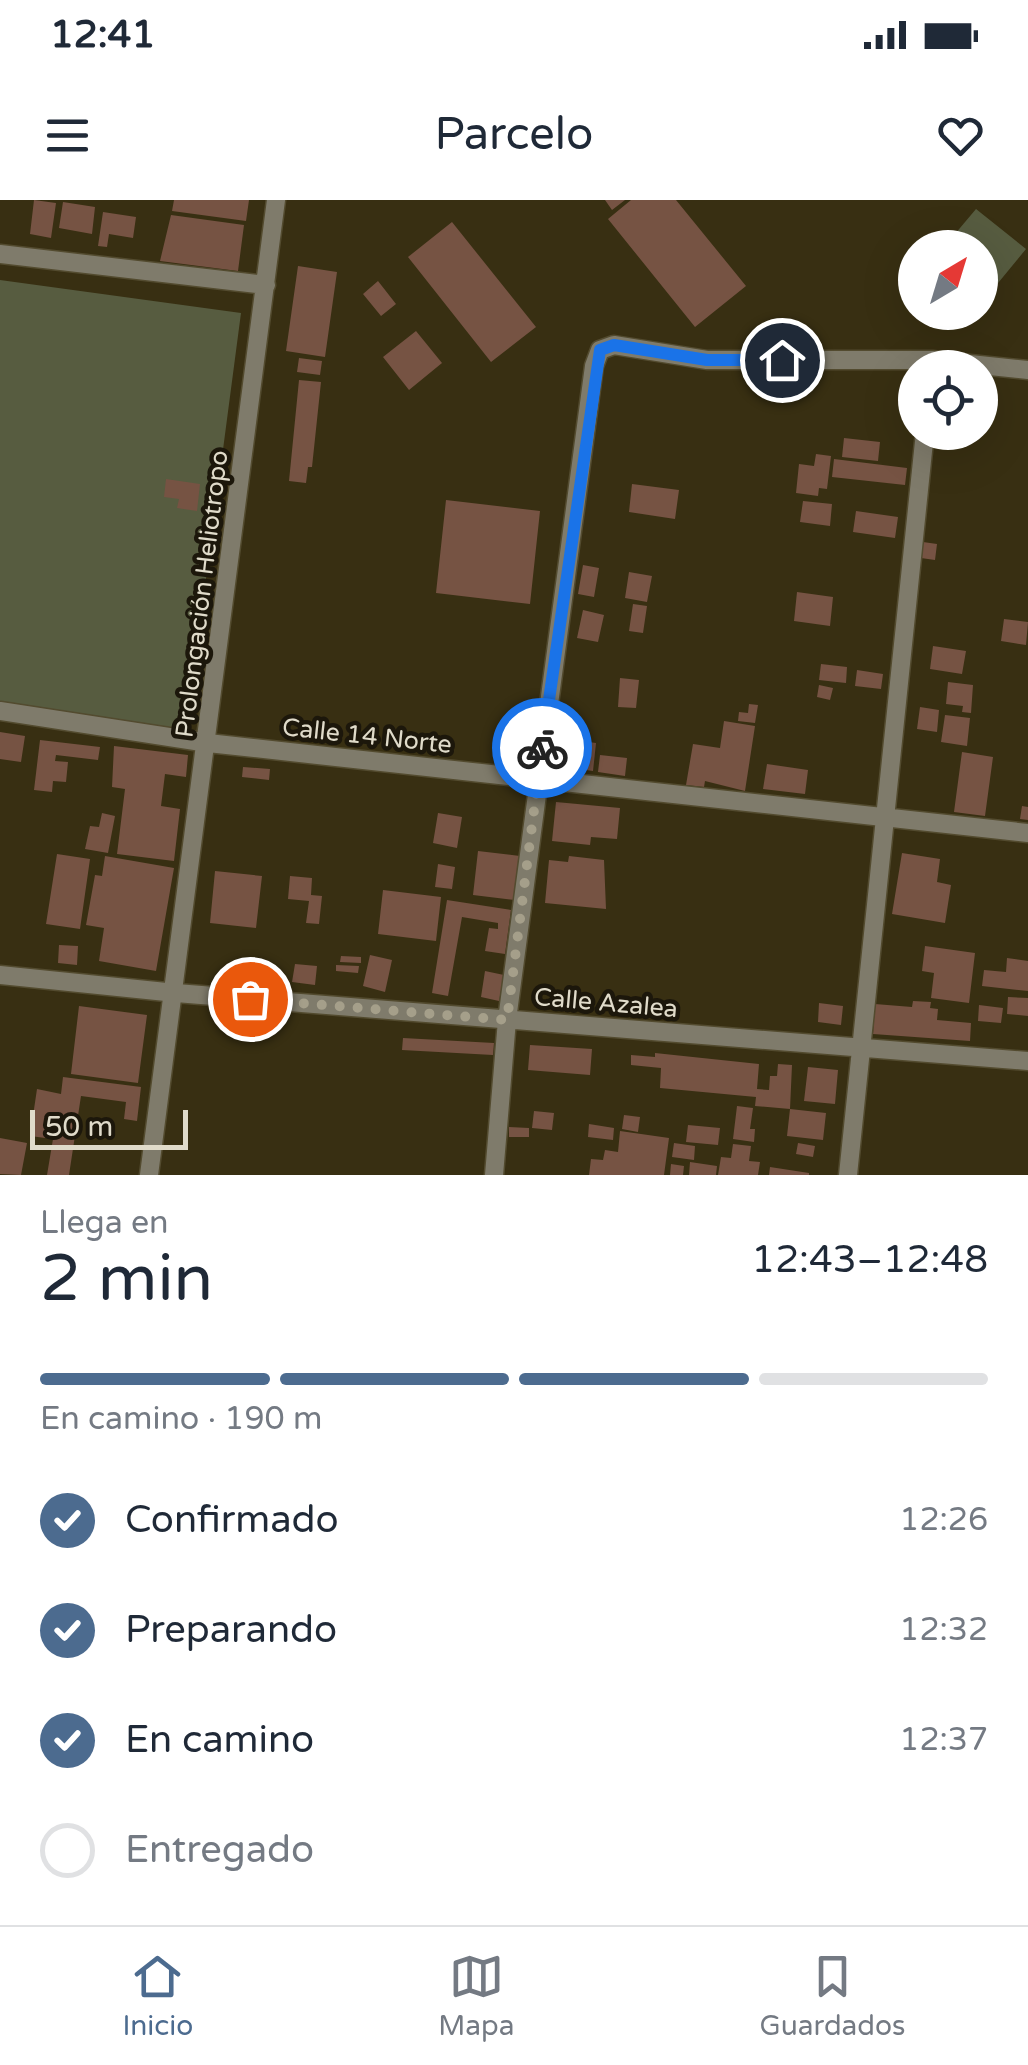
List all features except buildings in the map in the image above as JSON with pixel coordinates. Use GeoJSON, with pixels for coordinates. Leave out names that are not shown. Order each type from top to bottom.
{"type":"FeatureCollection","features":[{"type":"Feature","properties":{"kind":"street","name":"Prolongación Heliotropo"},"geometry":{"type":"LineString","coordinates":[[149,1175],[176,994],[276,200]]}},
{"type":"Feature","properties":{"kind":"street"},"geometry":{"type":"LineString","coordinates":[[0,254],[266,284]]}},
{"type":"Feature","properties":{"kind":"street"},"geometry":{"type":"LineString","coordinates":[[494,1175],[507,1020],[600,350],[614,345],[707,360],[898,363]]}},
{"type":"Feature","properties":{"kind":"street"},"geometry":{"type":"LineString","coordinates":[[998,368],[1028,370]]}},
{"type":"Feature","properties":{"kind":"street"},"geometry":{"type":"LineString","coordinates":[[848,1175],[923,450]]}},
{"type":"Feature","properties":{"kind":"street","name":"Calle 14 Norte"},"geometry":{"type":"LineString","coordinates":[[0,711],[208,743],[1028,833]]}},
{"type":"Feature","properties":{"kind":"street","name":"Calle Azalea"},"geometry":{"type":"LineString","coordinates":[[0,975],[176,994],[1028,1061]]}},
{"type":"Feature","properties":{"kind":"green space"},"geometry":{"type":"Polygon","coordinates":[[[976,209],[1026,249],[998,283],[998,230],[958,230],[976,209]]]}},
{"type":"Feature","properties":{"kind":"green space"},"geometry":{"type":"Polygon","coordinates":[[[0,280],[241,313],[185,738],[0,708],[0,280]]]}},
{"type":"Feature","properties":{"kind":"way so far"},"geometry":{"type":"LineString","coordinates":[[250,999],[507,1020],[542,748]]}},
{"type":"Feature","properties":{"kind":"route"},"geometry":{"type":"LineString","coordinates":[[542,748],[594,366],[600,350],[614,345],[707,360],[782,360]]}}]}
